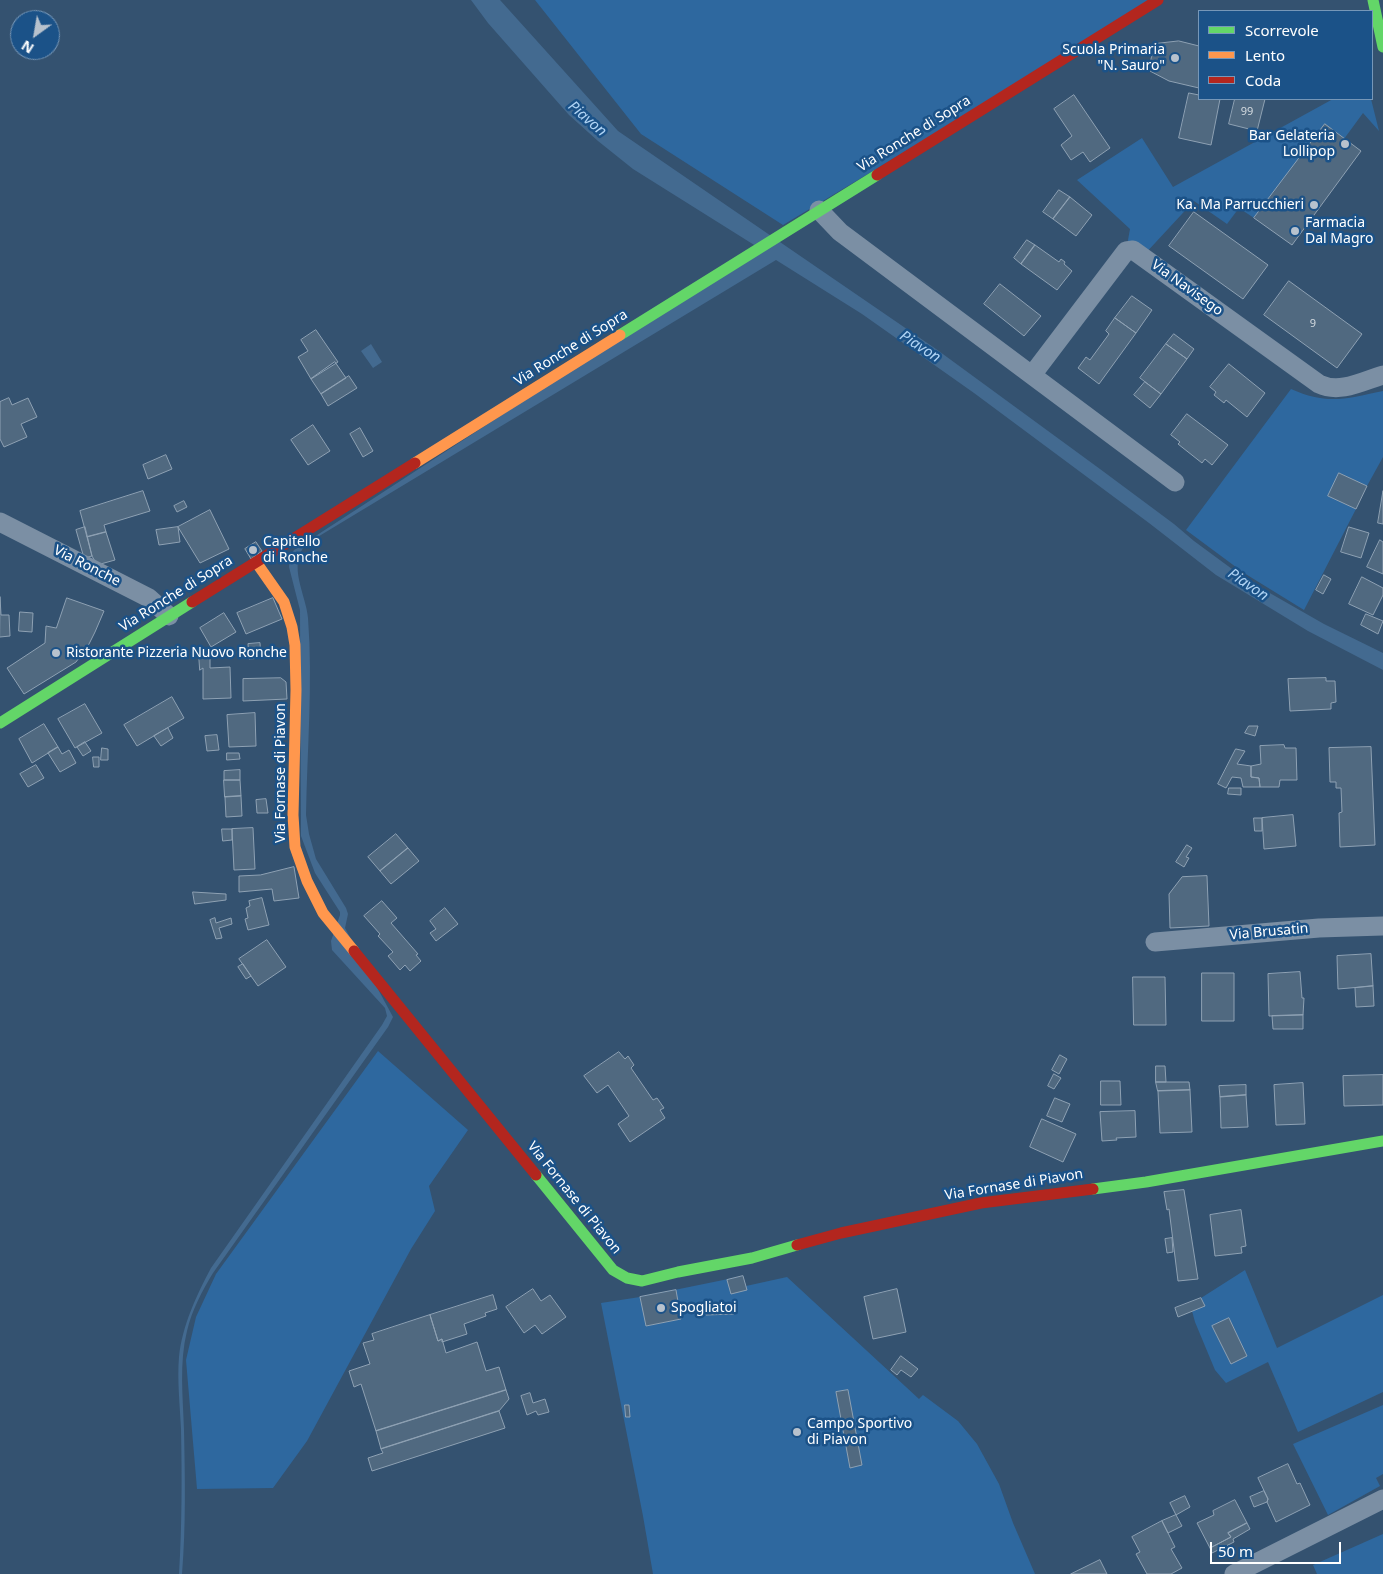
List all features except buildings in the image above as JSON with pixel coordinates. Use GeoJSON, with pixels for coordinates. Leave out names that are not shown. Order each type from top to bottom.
{"type":"FeatureCollection","features":[{"type":"Feature","properties":{"kind":"street","name":"Via Ronche di Sopra"},"geometry":{"type":"LineString","coordinates":[[0,723],[1158,0]]}},
{"type":"Feature","properties":{"kind":"street"},"geometry":{"type":"LineString","coordinates":[[1372,0],[1383,47]]}},
{"type":"Feature","properties":{"kind":"street"},"geometry":{"type":"LineString","coordinates":[[819,210],[840,232],[1175,482]]}},
{"type":"Feature","properties":{"kind":"street","name":"Via Navisego"},"geometry":{"type":"LineString","coordinates":[[1032,375],[1126,251],[1133,250],[1321,385],[1345,387],[1383,374]]}},
{"type":"Feature","properties":{"kind":"street","name":"Via Ronche"},"geometry":{"type":"LineString","coordinates":[[0,522],[149,598],[169,616]]}},
{"type":"Feature","properties":{"kind":"street","name":"Via Fornase di Piavon"},"geometry":{"type":"LineString","coordinates":[[256,562],[284,602],[292,626],[295,645],[296,690],[293,815],[295,847],[307,882],[323,913],[613,1270],[627,1278],[642,1281],[752,1258],[841,1233],[981,1203],[1146,1182],[1383,1141]]}},
{"type":"Feature","properties":{"kind":"street","name":"Via Brusatin"},"geometry":{"type":"LineString","coordinates":[[1155,942],[1320,928],[1383,926]]}},
{"type":"Feature","properties":{"kind":"street"},"geometry":{"type":"LineString","coordinates":[[1234,1574],[1383,1498]]}},
{"type":"Feature","properties":{"kind":"shaded area"},"geometry":{"type":"Polygon","coordinates":[[[535,0],[1157,0],[783,225],[641,134],[535,0]]]}},
{"type":"Feature","properties":{"kind":"shaded area"},"geometry":{"type":"Polygon","coordinates":[[[1331,100],[1371,100],[1379,131],[1363,113],[1344,139],[1325,124],[1254,218],[1239,208],[1227,224],[1194,201],[1143,256],[1126,251],[1130,229],[1077,180],[1142,138],[1173,187],[1331,100]]]}},
{"type":"Feature","properties":{"kind":"shaded area"},"geometry":{"type":"Polygon","coordinates":[[[1291,389],[1326,399],[1347,398],[1383,391],[1383,457],[1367,486],[1339,473],[1329,496],[1356,509],[1304,610],[1244,573],[1186,530],[1291,389]]]}},
{"type":"Feature","properties":{"kind":"shaded area"},"geometry":{"type":"Polygon","coordinates":[[[378,1051],[468,1130],[429,1186],[435,1211],[411,1249],[307,1441],[273,1488],[197,1489],[186,1360],[196,1317],[216,1274],[378,1051]]]}},
{"type":"Feature","properties":{"kind":"shaded area"},"geometry":{"type":"Polygon","coordinates":[[[1245,1270],[1277,1348],[1383,1295],[1383,1392],[1298,1432],[1268,1362],[1226,1383],[1215,1370],[1192,1311],[1204,1306],[1201,1298],[1245,1270]]]}},
{"type":"Feature","properties":{"kind":"shaded area","name":"Campo Sportivo di Piavon"},"geometry":{"type":"Polygon","coordinates":[[[743,1276],[746,1286],[787,1277],[919,1399],[923,1395],[958,1421],[977,1444],[999,1484],[1035,1574],[653,1574],[601,1303],[743,1276]]]}},
{"type":"Feature","properties":{"kind":"shaded area"},"geometry":{"type":"Polygon","coordinates":[[[1383,1405],[1383,1474],[1376,1478],[1380,1486],[1328,1515],[1293,1444],[1383,1405]]]}},
{"type":"Feature","properties":{"kind":"shaded area"},"geometry":{"type":"Polygon","coordinates":[[[1383,1534],[1383,1574],[1317,1574],[1313,1565],[1383,1534]]]}},
{"type":"Feature","properties":{"kind":"water","name":"Piavon"},"geometry":{"type":"Polygon","coordinates":[[[471,0],[500,0],[618,131],[936,349],[1247,580],[1324,624],[1383,653],[1383,670],[1308,631],[1216,575],[974,393],[862,314],[776,260],[306,544],[298,561],[298,571],[308,618],[310,692],[306,815],[309,834],[316,859],[346,908],[348,914],[345,928],[393,1017],[388,1027],[213,1273],[201,1294],[192,1316],[187,1331],[182,1368],[185,1520],[182,1574],[179,1574],[182,1483],[178,1365],[183,1334],[191,1311],[211,1268],[387,1016],[385,1008],[332,950],[331,941],[340,912],[315,873],[301,836],[300,610],[289,567],[290,556],[294,550],[759,248],[633,169],[598,141],[569,115],[488,23],[471,0]]]}},
{"type":"Feature","properties":{"kind":"water"},"geometry":{"type":"Polygon","coordinates":[[[371,344],[382,362],[373,368],[361,351],[371,344]]]}},
{"type":"Feature","properties":{"kind":"traffic: fast"},"geometry":{"type":"LineString","coordinates":[[1373,0],[1383,47]]}},
{"type":"Feature","properties":{"kind":"traffic: fast"},"geometry":{"type":"LineString","coordinates":[[620,335],[877,175]]}},
{"type":"Feature","properties":{"kind":"traffic: fast"},"geometry":{"type":"LineString","coordinates":[[0,723],[192,602]]}},
{"type":"Feature","properties":{"kind":"traffic: fast"},"geometry":{"type":"LineString","coordinates":[[1093,1189],[1146,1182],[1383,1141]]}},
{"type":"Feature","properties":{"kind":"traffic: fast"},"geometry":{"type":"LineString","coordinates":[[536,1175],[613,1270],[627,1278],[642,1281],[752,1258],[797,1245]]}},
{"type":"Feature","properties":{"kind":"traffic: slow"},"geometry":{"type":"LineString","coordinates":[[415,463],[620,335]]}},
{"type":"Feature","properties":{"kind":"traffic: slow"},"geometry":{"type":"LineString","coordinates":[[256,562],[284,602],[292,627],[295,645],[296,690],[293,815],[295,847],[307,881],[323,913],[354,951]]}},
{"type":"Feature","properties":{"kind":"traffic: jam"},"geometry":{"type":"LineString","coordinates":[[877,175],[1158,0]]}},
{"type":"Feature","properties":{"kind":"traffic: jam"},"geometry":{"type":"LineString","coordinates":[[192,602],[415,463]]}},
{"type":"Feature","properties":{"kind":"traffic: jam"},"geometry":{"type":"LineString","coordinates":[[354,951],[536,1175]]}},
{"type":"Feature","properties":{"kind":"traffic: jam"},"geometry":{"type":"LineString","coordinates":[[797,1245],[841,1233],[981,1203],[1093,1189]]}},
{"type":"Feature","properties":{"kind":"place","name":"Scuola Primaria \"N. Sauro\""},"geometry":{"type":"Point","coordinates":[1175,58]}},
{"type":"Feature","properties":{"kind":"place","name":"Bar Gelateria Lollipop"},"geometry":{"type":"Point","coordinates":[1345,144]}},
{"type":"Feature","properties":{"kind":"place","name":"Ka. Ma Parrucchieri"},"geometry":{"type":"Point","coordinates":[1314,205]}},
{"type":"Feature","properties":{"kind":"place","name":"Farmacia Dal Magro"},"geometry":{"type":"Point","coordinates":[1295,231]}},
{"type":"Feature","properties":{"kind":"place","name":"Capitello di Ronche"},"geometry":{"type":"Point","coordinates":[253,550]}},
{"type":"Feature","properties":{"kind":"place","name":"Ristorante Pizzeria Nuovo Ronche"},"geometry":{"type":"Point","coordinates":[56,653]}},
{"type":"Feature","properties":{"kind":"place","name":"Spogliatoi"},"geometry":{"type":"Point","coordinates":[661,1308]}},
{"type":"Feature","properties":{"kind":"place","name":"Campo Sportivo di Piavon"},"geometry":{"type":"Point","coordinates":[797,1432]}}]}
